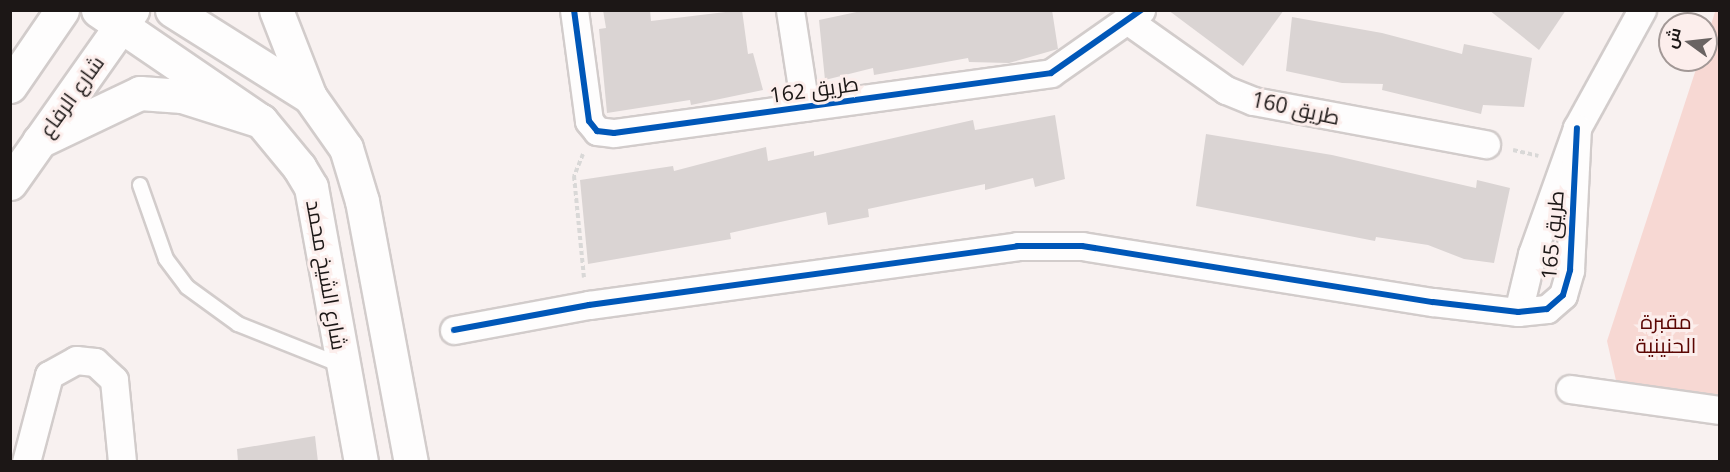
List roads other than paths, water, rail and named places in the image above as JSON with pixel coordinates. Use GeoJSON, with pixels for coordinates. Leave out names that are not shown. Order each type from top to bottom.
{"type":"FeatureCollection","features":[{"type":"Feature","properties":{"kind":"street"},"geometry":{"type":"LineString","coordinates":[[10,86],[62,10]]}},
{"type":"Feature","properties":{"kind":"street"},"geometry":{"type":"LineString","coordinates":[[172,10],[310,97]]}},
{"type":"Feature","properties":{"kind":"street"},"geometry":{"type":"LineString","coordinates":[[276,10],[310,97],[346,148],[362,201],[411,462]]}},
{"type":"Feature","properties":{"kind":"street","name":"طريق 162"},"geometry":{"type":"LineString","coordinates":[[574,10],[589,121],[597,131],[805,107],[1051,73],[1134,15]]}},
{"type":"Feature","properties":{"kind":"street"},"geometry":{"type":"LineString","coordinates":[[790,10],[805,107]]}},
{"type":"Feature","properties":{"kind":"street","name":"طريق 165"},"geometry":{"type":"LineString","coordinates":[[1577,128],[1570,270],[1563,295],[1547,309],[1518,312],[1525,275],[1577,128],[1642,10]]}},
{"type":"Feature","properties":{"kind":"street","name":"طريق 160"},"geometry":{"type":"LineString","coordinates":[[1134,15],[1226,90],[1253,101],[1486,144]]}},
{"type":"Feature","properties":{"kind":"street","name":"شارع الشيخ محمد"},"geometry":{"type":"LineString","coordinates":[[117,16],[261,121],[310,187],[361,462]]}},
{"type":"Feature","properties":{"kind":"street","name":"شارع الرفاع"},"geometry":{"type":"LineString","coordinates":[[10,183],[117,16]]}},
{"type":"Feature","properties":{"kind":"street"},"geometry":{"type":"LineString","coordinates":[[39,141],[140,93],[182,96],[261,121]]}},
{"type":"Feature","properties":{"kind":"street"},"geometry":{"type":"LineString","coordinates":[[454,330],[589,305],[1017,246],[1082,246],[1518,312]]}},
{"type":"Feature","properties":{"kind":"street"},"geometry":{"type":"LineString","coordinates":[[26,462],[49,375],[75,360],[95,362],[114,380],[122,462]]}},
{"type":"Feature","properties":{"kind":"street"},"geometry":{"type":"LineString","coordinates":[[1570,389],[1719,410]]}},
{"type":"Feature","properties":{"kind":"lane"},"geometry":{"type":"LineString","coordinates":[[140,185],[166,259],[187,287],[238,324],[343,366]]}},
{"type":"Feature","properties":{"kind":"park label","name":"مقبرة الحنينية"},"geometry":{"type":"Point","coordinates":[1666,333]}}]}
